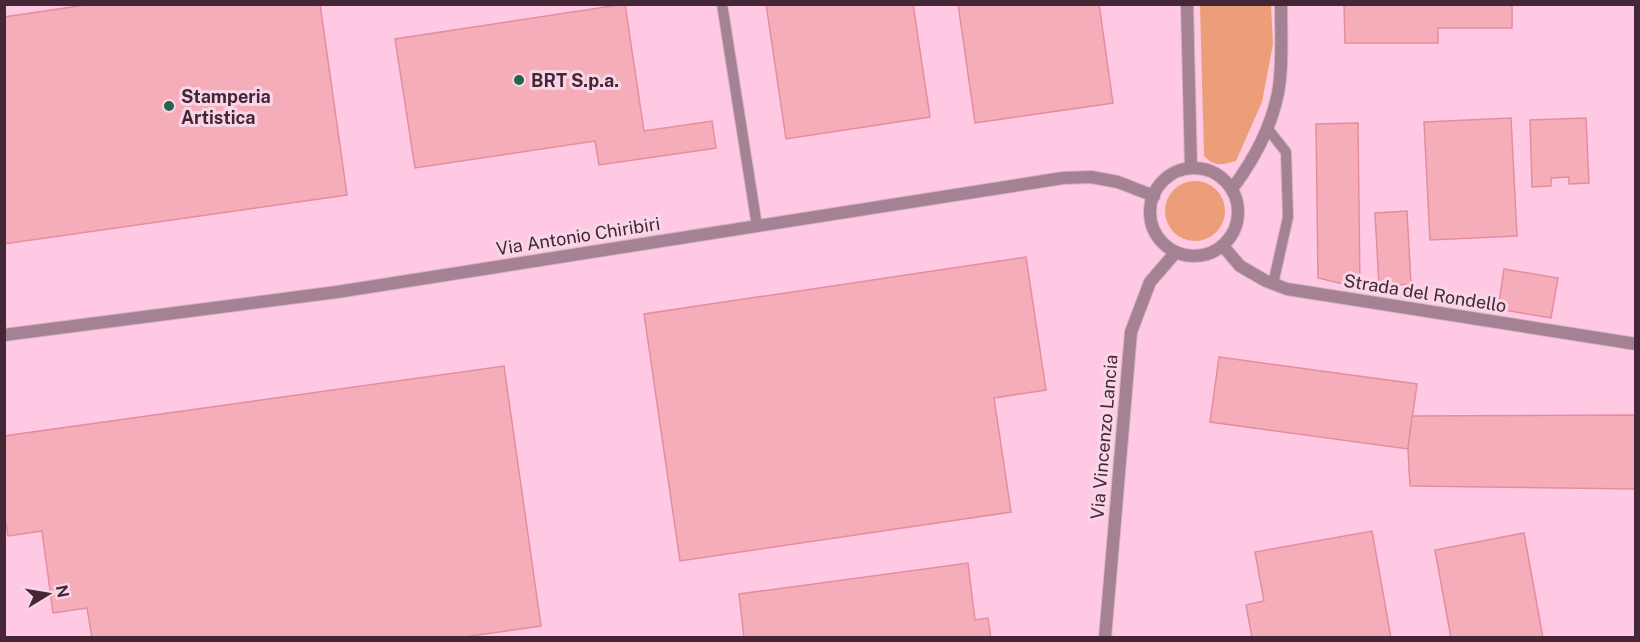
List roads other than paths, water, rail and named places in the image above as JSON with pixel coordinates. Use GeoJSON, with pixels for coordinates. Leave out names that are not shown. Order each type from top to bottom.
{"type":"FeatureCollection","features":[{"type":"Feature","properties":{"kind":"street"},"geometry":{"type":"LineString","coordinates":[[1187,4],[1191,168]]}},
{"type":"Feature","properties":{"kind":"street"},"geometry":{"type":"LineString","coordinates":[[1232,189],[1247,168],[1268,128],[1278,92],[1281,4]]}},
{"type":"Feature","properties":{"kind":"street"},"geometry":{"type":"LineString","coordinates":[[1191,168],[1203,169],[1214,173],[1232,189],[1238,213],[1231,236],[1223,246],[1200,256],[1188,256],[1165,245],[1156,234],[1151,222],[1150,209],[1160,185],[1169,176],[1191,168]]}},
{"type":"Feature","properties":{"kind":"street","name":"Via Antonio Chiribiri"},"geometry":{"type":"LineString","coordinates":[[4,335],[336,292],[1063,178],[1091,177],[1118,182],[1154,196]]}},
{"type":"Feature","properties":{"kind":"street","name":"Strada del Rondello"},"geometry":{"type":"LineString","coordinates":[[1223,246],[1240,266],[1287,289],[1635,344]]}},
{"type":"Feature","properties":{"kind":"street","name":"Via Vincenzo Lancia"},"geometry":{"type":"LineString","coordinates":[[1105,638],[1131,332],[1150,282],[1176,252]]}},
{"type":"Feature","properties":{"kind":"lane"},"geometry":{"type":"LineString","coordinates":[[722,4],[757,226]]}},
{"type":"Feature","properties":{"kind":"lane"},"geometry":{"type":"LineString","coordinates":[[1268,128],[1286,153],[1288,206],[1288,217],[1273,284]]}},
{"type":"Feature","properties":{"kind":"place","name":"BRT S.p.a."},"geometry":{"type":"Point","coordinates":[519,80]}},
{"type":"Feature","properties":{"kind":"place","name":"Stamperia Artistica"},"geometry":{"type":"Point","coordinates":[169,106]}}]}
